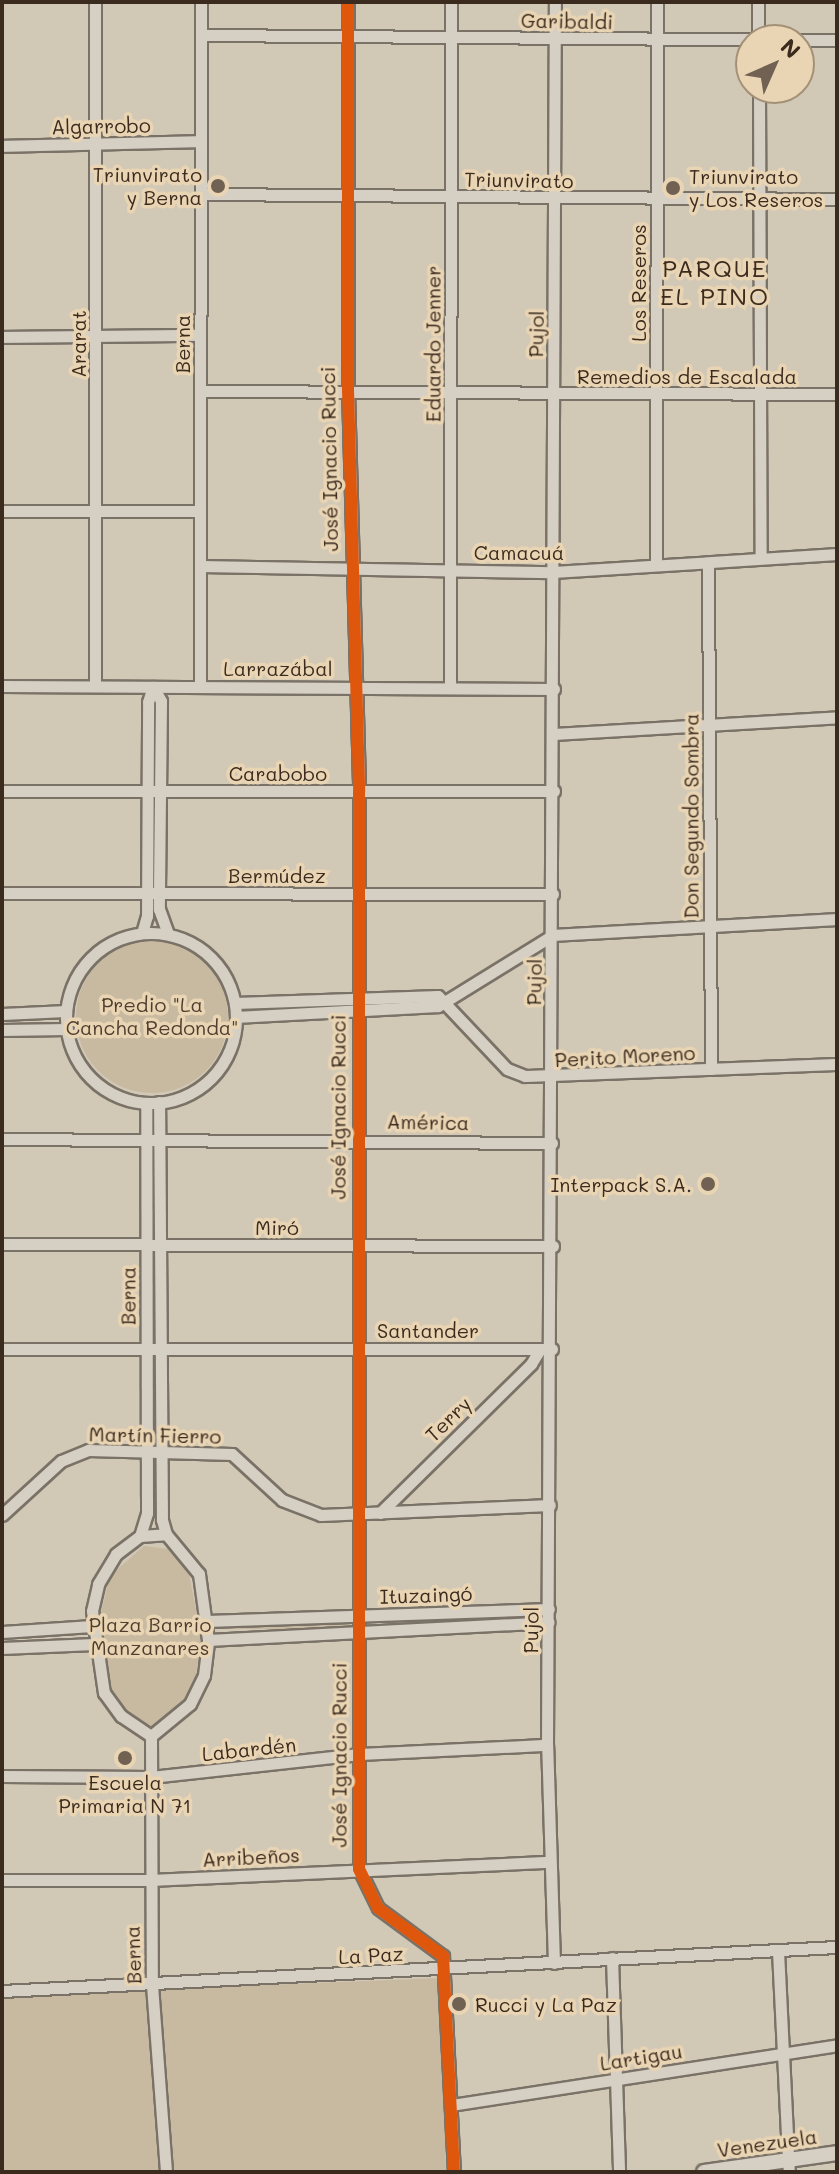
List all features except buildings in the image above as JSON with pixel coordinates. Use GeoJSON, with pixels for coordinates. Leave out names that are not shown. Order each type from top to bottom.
{"type":"FeatureCollection","features":[{"type":"Feature","properties":{"kind":"main road","name":"Venezuela"},"geometry":{"type":"LineString","coordinates":[[704,2172],[789,2166],[837,2153]]}},
{"type":"Feature","properties":{"kind":"street","name":"Ararat"},"geometry":{"type":"LineString","coordinates":[[95,2],[95,686]]}},
{"type":"Feature","properties":{"kind":"street","name":"Berna"},"geometry":{"type":"LineString","coordinates":[[200,686],[201,2]]}},
{"type":"Feature","properties":{"kind":"street","name":"José Ignacio Rucci"},"geometry":{"type":"LineString","coordinates":[[348,2],[350,567],[359,792],[359,1869],[378,1908],[438,1948],[446,1969]]}},
{"type":"Feature","properties":{"kind":"street","name":"Eduardo Jenner"},"geometry":{"type":"LineString","coordinates":[[450,687],[451,2]]}},
{"type":"Feature","properties":{"kind":"street","name":"Pujol"},"geometry":{"type":"LineString","coordinates":[[554,1963],[547,1745],[550,1505],[546,1349],[553,1246],[555,2]]}},
{"type":"Feature","properties":{"kind":"street","name":"Los Reseros"},"geometry":{"type":"LineString","coordinates":[[656,565],[657,2]]}},
{"type":"Feature","properties":{"kind":"street"},"geometry":{"type":"LineString","coordinates":[[758,2],[758,24]]}},
{"type":"Feature","properties":{"kind":"street","name":"Garibaldi"},"geometry":{"type":"LineString","coordinates":[[201,35],[735,40]]}},
{"type":"Feature","properties":{"kind":"street","name":"Garibaldi"},"geometry":{"type":"LineString","coordinates":[[815,40],[837,40]]}},
{"type":"Feature","properties":{"kind":"street"},"geometry":{"type":"LineString","coordinates":[[759,104],[761,557]]}},
{"type":"Feature","properties":{"kind":"street","name":"Algarrobo"},"geometry":{"type":"LineString","coordinates":[[2,146],[200,141]]}},
{"type":"Feature","properties":{"kind":"street","name":"Triunvirato"},"geometry":{"type":"LineString","coordinates":[[201,194],[837,199]]}},
{"type":"Feature","properties":{"kind":"street"},"geometry":{"type":"LineString","coordinates":[[2,337],[200,335]]}},
{"type":"Feature","properties":{"kind":"street","name":"Remedios de Escalada"},"geometry":{"type":"LineString","coordinates":[[200,391],[837,394]]}},
{"type":"Feature","properties":{"kind":"street"},"geometry":{"type":"LineString","coordinates":[[2,511],[200,511]]}},
{"type":"Feature","properties":{"kind":"street","name":"Camacuá"},"geometry":{"type":"LineString","coordinates":[[200,566],[553,572],[837,554]]}},
{"type":"Feature","properties":{"kind":"street","name":"Don Segundo Sombra"},"geometry":{"type":"LineString","coordinates":[[708,563],[711,1069]]}},
{"type":"Feature","properties":{"kind":"street","name":"Larrazábal"},"geometry":{"type":"LineString","coordinates":[[2,686],[554,689]]}},
{"type":"Feature","properties":{"kind":"street"},"geometry":{"type":"LineString","coordinates":[[153,687],[148,702],[146,790],[153,892],[168,934]]}},
{"type":"Feature","properties":{"kind":"street"},"geometry":{"type":"LineString","coordinates":[[142,933],[153,892],[160,790],[161,701],[153,687]]}},
{"type":"Feature","properties":{"kind":"street"},"geometry":{"type":"LineString","coordinates":[[555,734],[837,717]]}},
{"type":"Feature","properties":{"kind":"street","name":"Carabobo"},"geometry":{"type":"LineString","coordinates":[[2,791],[554,791]]}},
{"type":"Feature","properties":{"kind":"street","name":"Bermúdez"},"geometry":{"type":"LineString","coordinates":[[2,893],[553,894]]}},
{"type":"Feature","properties":{"kind":"street"},"geometry":{"type":"LineString","coordinates":[[236,1017],[438,996],[448,1001],[553,935],[837,919]]}},
{"type":"Feature","properties":{"kind":"street"},"geometry":{"type":"LineString","coordinates":[[142,933],[168,934],[212,958],[235,1003],[236,1017],[228,1054],[214,1075],[183,1097],[152,1102],[109,1091],[89,1075],[67,1029],[66,1011],[72,985],[95,953],[142,933]]}},
{"type":"Feature","properties":{"kind":"street","name":"Perito Moreno"},"geometry":{"type":"LineString","coordinates":[[448,1001],[507,1069],[551,1078],[837,1064]]}},
{"type":"Feature","properties":{"kind":"street"},"geometry":{"type":"LineString","coordinates":[[235,1003],[358,1006]]}},
{"type":"Feature","properties":{"kind":"street"},"geometry":{"type":"LineString","coordinates":[[2,1014],[66,1011]]}},
{"type":"Feature","properties":{"kind":"street"},"geometry":{"type":"LineString","coordinates":[[2,1030],[67,1029]]}},
{"type":"Feature","properties":{"kind":"street","name":"Berna"},"geometry":{"type":"LineString","coordinates":[[140,1536],[147,1513],[146,1140],[152,1102]]}},
{"type":"Feature","properties":{"kind":"street","name":"Berna"},"geometry":{"type":"LineString","coordinates":[[152,1102],[159,1140],[160,1451],[166,1534]]}},
{"type":"Feature","properties":{"kind":"street","name":"América"},"geometry":{"type":"LineString","coordinates":[[2,1139],[552,1143]]}},
{"type":"Feature","properties":{"kind":"street","name":"Miró"},"geometry":{"type":"LineString","coordinates":[[2,1244],[553,1246]]}},
{"type":"Feature","properties":{"kind":"street","name":"Santander"},"geometry":{"type":"LineString","coordinates":[[2,1349],[546,1349]]}},
{"type":"Feature","properties":{"kind":"street","name":"Terry"},"geometry":{"type":"LineString","coordinates":[[380,1513],[546,1349]]}},
{"type":"Feature","properties":{"kind":"street","name":"Martín Fierro"},"geometry":{"type":"LineString","coordinates":[[2,1515],[69,1456],[88,1450],[232,1454],[293,1507],[313,1514],[357,1515],[550,1505]]}},
{"type":"Feature","properties":{"kind":"street"},"geometry":{"type":"LineString","coordinates":[[166,1534],[199,1574],[208,1640],[204,1675],[190,1704],[151,1736],[110,1704],[92,1626],[103,1572],[140,1536],[166,1534]]}},
{"type":"Feature","properties":{"kind":"street","name":"Ituzaingó"},"geometry":{"type":"LineString","coordinates":[[207,1621],[549,1609]]}},
{"type":"Feature","properties":{"kind":"street","name":"Ituzaingó"},"geometry":{"type":"LineString","coordinates":[[208,1640],[549,1622]]}},
{"type":"Feature","properties":{"kind":"street"},"geometry":{"type":"LineString","coordinates":[[2,1632],[92,1626]]}},
{"type":"Feature","properties":{"kind":"street"},"geometry":{"type":"LineString","coordinates":[[2,1648],[94,1644]]}},
{"type":"Feature","properties":{"kind":"street","name":"Berna"},"geometry":{"type":"LineString","coordinates":[[151,1736],[152,1985],[166,2172]]}},
{"type":"Feature","properties":{"kind":"street","name":"Labardén"},"geometry":{"type":"LineString","coordinates":[[2,1776],[151,1777],[360,1754],[547,1745]]}},
{"type":"Feature","properties":{"kind":"street","name":"Arribeños"},"geometry":{"type":"LineString","coordinates":[[2,1880],[150,1880],[550,1862]]}},
{"type":"Feature","properties":{"kind":"street","name":"La Paz"},"geometry":{"type":"LineString","coordinates":[[2,1991],[837,1947]]}},
{"type":"Feature","properties":{"kind":"street"},"geometry":{"type":"LineString","coordinates":[[778,1951],[789,2166]]}},
{"type":"Feature","properties":{"kind":"street"},"geometry":{"type":"LineString","coordinates":[[612,1958],[619,2172]]}},
{"type":"Feature","properties":{"kind":"street"},"geometry":{"type":"LineString","coordinates":[[446,1969],[454,2172]]}},
{"type":"Feature","properties":{"kind":"street","name":"Lartigau"},"geometry":{"type":"LineString","coordinates":[[451,2105],[837,2045]]}},
{"type":"Feature","properties":{"kind":"green space","name":"Predio \"La Cancha Redonda\""},"geometry":{"type":"Polygon","coordinates":[[[152,941],[181,946],[206,963],[223,988],[228,1017],[223,1046],[206,1071],[181,1088],[152,1093],[123,1088],[98,1071],[81,1046],[76,1017],[81,988],[98,963],[123,946],[152,941]]]}},
{"type":"Feature","properties":{"kind":"green space","name":"Plaza Barrio Manzanares"},"geometry":{"type":"Polygon","coordinates":[[[144,1546],[168,1549],[188,1569],[202,1640],[194,1688],[185,1703],[155,1729],[136,1724],[117,1705],[105,1673],[98,1625],[110,1576],[144,1546]]]}},
{"type":"Feature","properties":{"kind":"green space"},"geometry":{"type":"Polygon","coordinates":[[[544,1611],[545,1619],[365,1641],[364,1633],[544,1611]]]}},
{"type":"Feature","properties":{"kind":"green space"},"geometry":{"type":"Polygon","coordinates":[[[211,1618],[351,1618],[351,1629],[211,1629],[211,1618]]]}},
{"type":"Feature","properties":{"kind":"green space"},"geometry":{"type":"Polygon","coordinates":[[[441,1978],[446,2172],[173,2172],[158,1995],[163,1989],[441,1978]]]}},
{"type":"Feature","properties":{"kind":"green space"},"geometry":{"type":"Polygon","coordinates":[[[146,1988],[161,2172],[2,2172],[2,1999],[146,1988]]]}},
{"type":"Feature","properties":{"kind":"cycle path"},"geometry":{"type":"LineString","coordinates":[[348,2],[348,390],[359,792],[359,1869],[378,1908],[443,1956],[454,2172]]}},
{"type":"Feature","properties":{"kind":"place","name":"Triunvirato y Berna"},"geometry":{"type":"Point","coordinates":[218,186]}},
{"type":"Feature","properties":{"kind":"place","name":"Triunvirato y Los Reseros"},"geometry":{"type":"Point","coordinates":[673,188]}},
{"type":"Feature","properties":{"kind":"place","name":"Interpack S.A."},"geometry":{"type":"Point","coordinates":[708,1184]}},
{"type":"Feature","properties":{"kind":"place","name":"Escuela Primaria N 71"},"geometry":{"type":"Point","coordinates":[125,1758]}},
{"type":"Feature","properties":{"kind":"place","name":"Rucci y La Paz"},"geometry":{"type":"Point","coordinates":[459,2004]}},
{"type":"Feature","properties":{"kind":"district","name":"PARQUE EL PINO"},"geometry":{"type":"Point","coordinates":[715,282]}}]}
